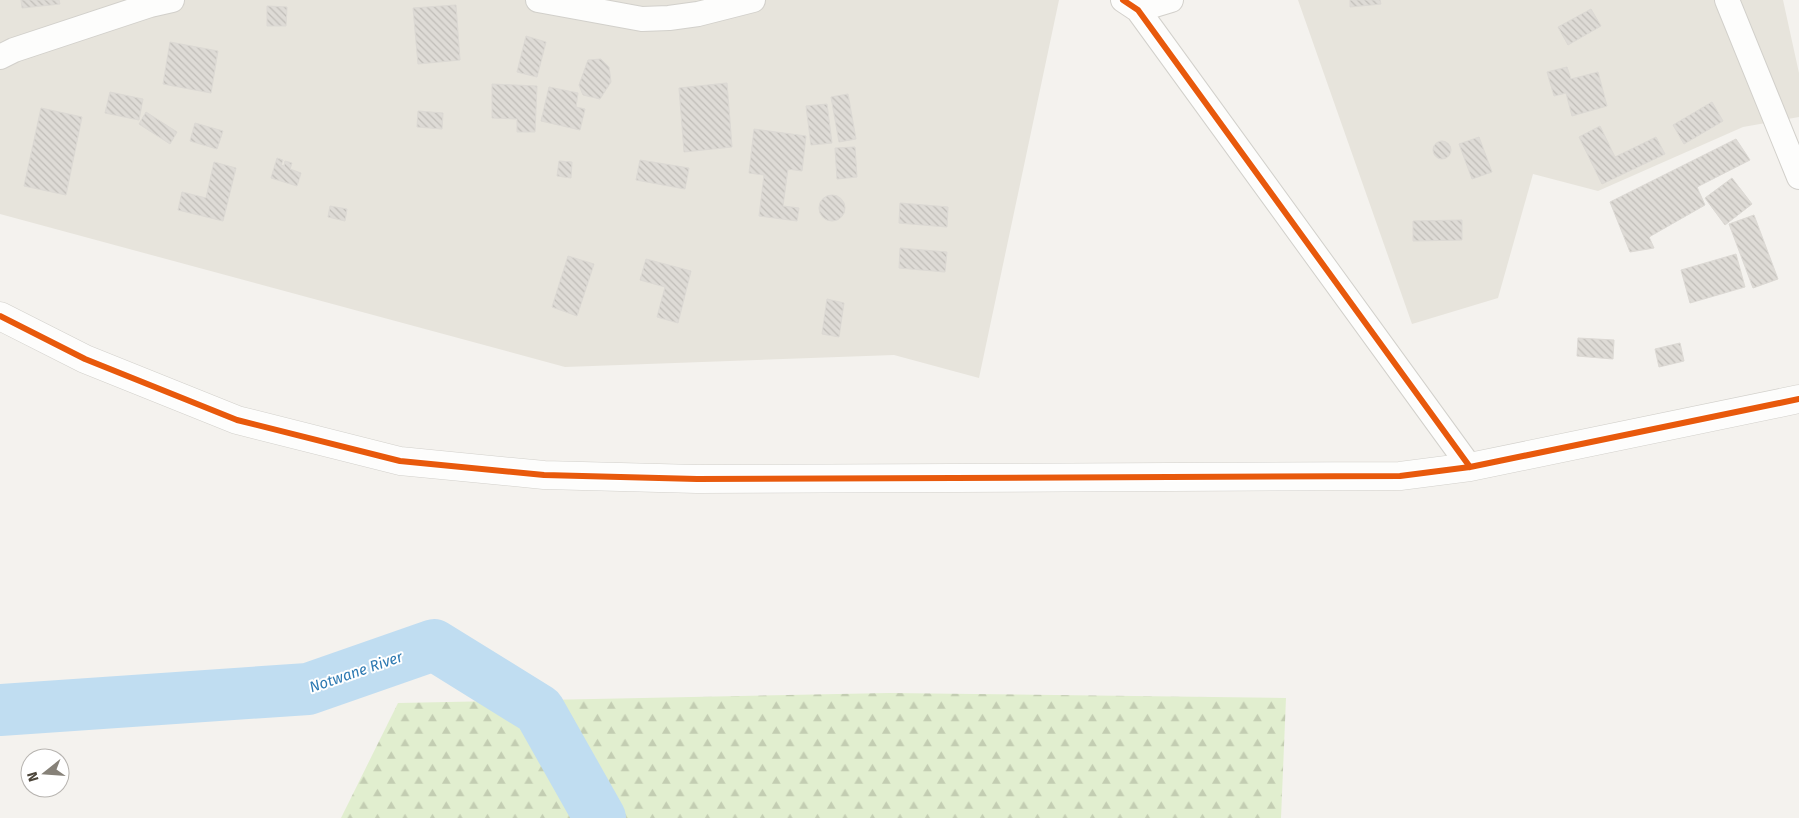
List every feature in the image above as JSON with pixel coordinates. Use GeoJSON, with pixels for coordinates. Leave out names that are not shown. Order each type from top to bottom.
{"type":"FeatureCollection","features":[{"type":"Feature","properties":{"kind":"street"},"geometry":{"type":"LineString","coordinates":[[0,57],[14,50],[150,5],[172,0]]}},
{"type":"Feature","properties":{"kind":"street"},"geometry":{"type":"LineString","coordinates":[[538,0],[642,19],[698,14],[753,0]]}},
{"type":"Feature","properties":{"kind":"street"},"geometry":{"type":"LineString","coordinates":[[1171,0],[1130,5],[1470,467]]}},
{"type":"Feature","properties":{"kind":"street"},"geometry":{"type":"LineString","coordinates":[[1727,0],[1799,177]]}},
{"type":"Feature","properties":{"kind":"street"},"geometry":{"type":"LineString","coordinates":[[0,316],[85,359],[236,420],[400,461],[544,475],[697,479],[1400,476],[1470,467],[1799,398]]}},
{"type":"Feature","properties":{"kind":"shaded area"},"geometry":{"type":"Polygon","coordinates":[[[0,0],[1059,0],[979,378],[894,355],[565,367],[0,214],[0,0]]]}},
{"type":"Feature","properties":{"kind":"shaded area"},"geometry":{"type":"Polygon","coordinates":[[[1298,0],[1783,0],[1799,73],[1799,117],[1743,127],[1598,191],[1533,174],[1498,298],[1412,324],[1298,0]]]}},
{"type":"Feature","properties":{"kind":"green space"},"geometry":{"type":"Polygon","coordinates":[[[889,693],[1286,698],[1281,818],[341,818],[398,703],[889,693]]]}},
{"type":"Feature","properties":{"kind":"building"},"geometry":{"type":"Polygon","coordinates":[[[21,0],[59,0],[60,4],[22,8],[21,0]]]}},
{"type":"Feature","properties":{"kind":"building"},"geometry":{"type":"Polygon","coordinates":[[[1350,0],[1380,0],[1381,4],[1350,7],[1350,0]]]}},
{"type":"Feature","properties":{"kind":"building"},"geometry":{"type":"Polygon","coordinates":[[[456,5],[460,60],[418,64],[413,8],[456,5]]]}},
{"type":"Feature","properties":{"kind":"building"},"geometry":{"type":"Polygon","coordinates":[[[267,6],[287,7],[286,26],[267,26],[267,6]]]}},
{"type":"Feature","properties":{"kind":"building"},"geometry":{"type":"Polygon","coordinates":[[[1591,9],[1601,26],[1568,45],[1558,27],[1591,9]]]}},
{"type":"Feature","properties":{"kind":"building"},"geometry":{"type":"Polygon","coordinates":[[[526,36],[546,42],[537,77],[517,72],[526,36]]]}},
{"type":"Feature","properties":{"kind":"building"},"geometry":{"type":"Polygon","coordinates":[[[170,42],[218,51],[211,93],[163,84],[170,42]]]}},
{"type":"Feature","properties":{"kind":"building"},"geometry":{"type":"Polygon","coordinates":[[[601,59],[609,67],[611,82],[600,99],[583,95],[579,85],[588,60],[601,59]]]}},
{"type":"Feature","properties":{"kind":"building"},"geometry":{"type":"Polygon","coordinates":[[[1567,67],[1571,79],[1598,72],[1607,106],[1572,116],[1566,93],[1554,96],[1547,72],[1567,67]]]}},
{"type":"Feature","properties":{"kind":"building"},"geometry":{"type":"Polygon","coordinates":[[[727,83],[732,147],[684,152],[679,88],[727,83]]]}},
{"type":"Feature","properties":{"kind":"building"},"geometry":{"type":"Polygon","coordinates":[[[492,84],[537,86],[535,132],[517,132],[517,119],[492,118],[492,84]]]}},
{"type":"Feature","properties":{"kind":"building"},"geometry":{"type":"Polygon","coordinates":[[[549,87],[578,93],[576,107],[585,109],[580,130],[541,121],[549,87]]]}},
{"type":"Feature","properties":{"kind":"building"},"geometry":{"type":"Polygon","coordinates":[[[110,92],[143,99],[139,120],[105,113],[110,92]]]}},
{"type":"Feature","properties":{"kind":"building"},"geometry":{"type":"Polygon","coordinates":[[[848,94],[856,139],[839,142],[831,97],[848,94]]]}},
{"type":"Feature","properties":{"kind":"building"},"geometry":{"type":"Polygon","coordinates":[[[1712,102],[1723,121],[1684,144],[1673,125],[1712,102]]]}},
{"type":"Feature","properties":{"kind":"building"},"geometry":{"type":"Polygon","coordinates":[[[827,104],[832,143],[811,145],[806,106],[827,104]]]}},
{"type":"Feature","properties":{"kind":"building"},"geometry":{"type":"Polygon","coordinates":[[[41,108],[82,117],[66,195],[24,186],[41,108]]]}},
{"type":"Feature","properties":{"kind":"building"},"geometry":{"type":"Polygon","coordinates":[[[418,111],[443,113],[442,129],[417,127],[418,111]]]}},
{"type":"Feature","properties":{"kind":"building"},"geometry":{"type":"Polygon","coordinates":[[[146,112],[177,132],[170,144],[139,124],[146,112]]]}},
{"type":"Feature","properties":{"kind":"building"},"geometry":{"type":"Polygon","coordinates":[[[195,123],[223,131],[217,149],[190,141],[195,123]]]}},
{"type":"Feature","properties":{"kind":"building"},"geometry":{"type":"Polygon","coordinates":[[[1600,126],[1615,157],[1656,137],[1665,154],[1602,184],[1579,137],[1600,126]]]}},
{"type":"Feature","properties":{"kind":"building"},"geometry":{"type":"Polygon","coordinates":[[[754,129],[806,136],[802,171],[788,169],[783,206],[799,208],[797,221],[759,216],[764,175],[749,173],[754,129]]]}},
{"type":"Feature","properties":{"kind":"building"},"geometry":{"type":"Polygon","coordinates":[[[1479,137],[1492,172],[1472,179],[1459,144],[1479,137]]]}},
{"type":"Feature","properties":{"kind":"building"},"geometry":{"type":"Polygon","coordinates":[[[1736,139],[1750,160],[1697,187],[1705,205],[1649,237],[1654,248],[1630,252],[1610,202],[1736,139]]]}},
{"type":"Feature","properties":{"kind":"building"},"geometry":{"type":"Polygon","coordinates":[[[1442,141],[1448,144],[1451,150],[1448,156],[1442,159],[1436,156],[1433,150],[1436,144],[1442,141]]]}},
{"type":"Feature","properties":{"kind":"building"},"geometry":{"type":"Polygon","coordinates":[[[855,147],[857,177],[837,179],[835,148],[855,147]]]}},
{"type":"Feature","properties":{"kind":"building"},"geometry":{"type":"Polygon","coordinates":[[[277,158],[283,160],[281,165],[284,166],[285,161],[292,163],[290,169],[301,173],[297,186],[271,178],[277,158]]]}},
{"type":"Feature","properties":{"kind":"building"},"geometry":{"type":"Polygon","coordinates":[[[640,160],[689,168],[685,189],[636,180],[640,160]]]}},
{"type":"Feature","properties":{"kind":"building"},"geometry":{"type":"Polygon","coordinates":[[[559,161],[572,162],[571,178],[557,176],[559,161]]]}},
{"type":"Feature","properties":{"kind":"building"},"geometry":{"type":"Polygon","coordinates":[[[214,162],[236,168],[223,221],[178,210],[182,192],[206,198],[214,162]]]}},
{"type":"Feature","properties":{"kind":"building"},"geometry":{"type":"Polygon","coordinates":[[[1732,178],[1752,204],[1725,225],[1705,198],[1732,178]]]}},
{"type":"Feature","properties":{"kind":"building"},"geometry":{"type":"Polygon","coordinates":[[[832,195],[841,199],[845,208],[841,217],[832,221],[823,217],[819,208],[823,199],[832,195]]]}},
{"type":"Feature","properties":{"kind":"building"},"geometry":{"type":"Polygon","coordinates":[[[900,203],[948,207],[947,227],[899,223],[900,203]]]}},
{"type":"Feature","properties":{"kind":"building"},"geometry":{"type":"Polygon","coordinates":[[[330,206],[347,209],[345,221],[328,217],[330,206]]]}},
{"type":"Feature","properties":{"kind":"building"},"geometry":{"type":"Polygon","coordinates":[[[1754,215],[1778,279],[1753,288],[1729,224],[1754,215]]]}},
{"type":"Feature","properties":{"kind":"building"},"geometry":{"type":"Polygon","coordinates":[[[1462,220],[1462,240],[1413,241],[1413,221],[1462,220]]]}},
{"type":"Feature","properties":{"kind":"building"},"geometry":{"type":"Polygon","coordinates":[[[900,248],[947,252],[945,272],[899,268],[900,248]]]}},
{"type":"Feature","properties":{"kind":"building"},"geometry":{"type":"Polygon","coordinates":[[[1736,254],[1745,287],[1690,303],[1681,270],[1736,254]]]}},
{"type":"Feature","properties":{"kind":"building"},"geometry":{"type":"Polygon","coordinates":[[[568,256],[594,264],[577,316],[552,307],[568,256]]]}},
{"type":"Feature","properties":{"kind":"building"},"geometry":{"type":"Polygon","coordinates":[[[646,259],[691,271],[678,323],[657,317],[665,287],[640,280],[646,259]]]}},
{"type":"Feature","properties":{"kind":"building"},"geometry":{"type":"Polygon","coordinates":[[[827,299],[844,303],[839,337],[822,334],[827,299]]]}},
{"type":"Feature","properties":{"kind":"building"},"geometry":{"type":"Polygon","coordinates":[[[1578,338],[1614,340],[1613,359],[1577,356],[1578,338]]]}},
{"type":"Feature","properties":{"kind":"building"},"geometry":{"type":"Polygon","coordinates":[[[1680,343],[1684,361],[1659,367],[1655,349],[1680,343]]]}},
{"type":"Feature","properties":{"kind":"waterway","name":"Notwane River"},"geometry":{"type":"LineString","coordinates":[[0,710],[308,689],[434,645],[539,710],[600,818]]}},
{"type":"Feature","properties":{"kind":"cycle path"},"geometry":{"type":"LineString","coordinates":[[1123,0],[1138,10],[1470,467]]}},
{"type":"Feature","properties":{"kind":"cycle path"},"geometry":{"type":"LineString","coordinates":[[0,316],[85,359],[237,420],[400,461],[544,475],[697,479],[1400,476],[1470,467],[1799,399]]}}]}
